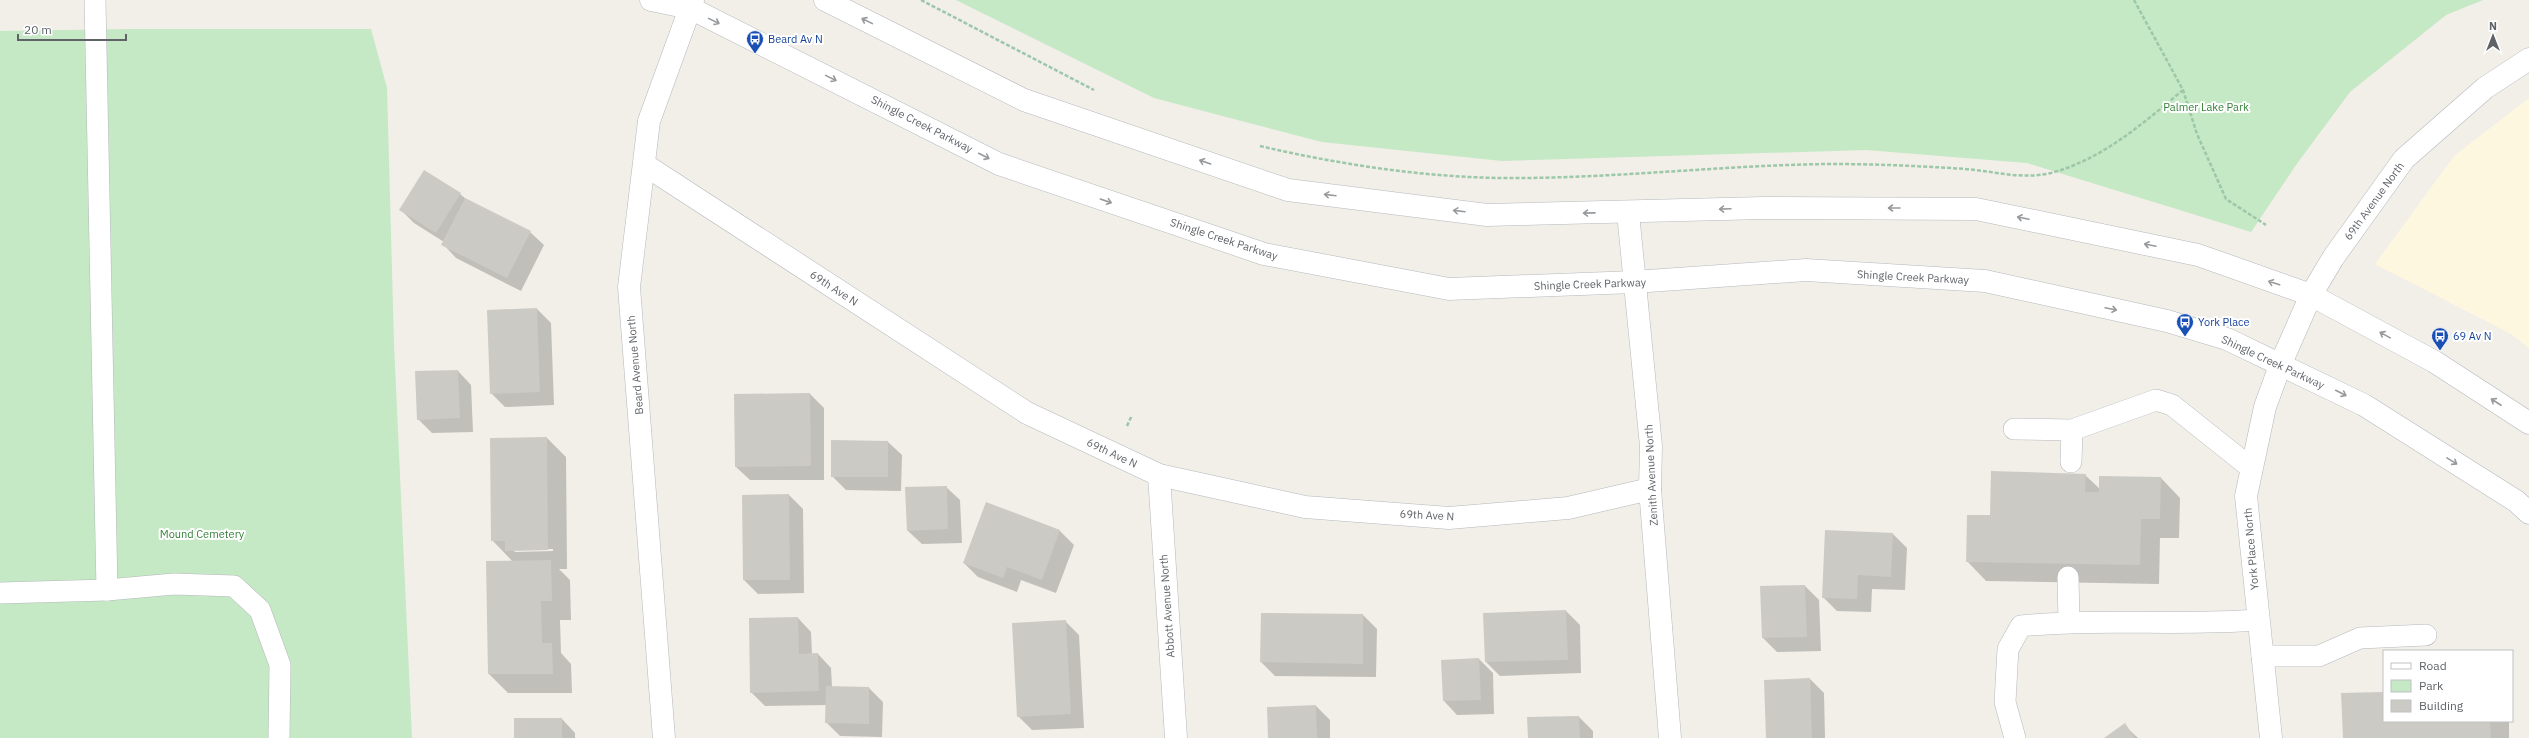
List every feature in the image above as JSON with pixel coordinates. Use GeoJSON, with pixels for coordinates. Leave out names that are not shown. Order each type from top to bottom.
{"type":"FeatureCollection","features":[{"type":"Feature","properties":{"kind":"street","name":"Shingle Creek Parkway"},"geometry":{"type":"LineString","coordinates":[[651,0],[692,4],[999,164],[1264,254],[1449,289],[1634,282],[1806,270],[1985,281],[2167,321],[2227,339],[2281,363],[2364,405],[2516,501],[2529,513]]}},
{"type":"Feature","properties":{"kind":"street"},"geometry":{"type":"LineString","coordinates":[[825,0],[1024,100],[1288,190],[1487,215],[1628,213],[1764,208],[1976,209],[2198,255],[2311,295],[2434,362],[2529,423]]}},
{"type":"Feature","properties":{"kind":"street","name":"Beard Avenue North"},"geometry":{"type":"LineString","coordinates":[[664,738],[629,287],[645,166],[649,121],[692,4]]}},
{"type":"Feature","properties":{"kind":"street","name":"69th Avenue North"},"geometry":{"type":"LineString","coordinates":[[2281,363],[2311,295],[2333,258],[2404,160],[2485,88],[2529,59]]}},
{"type":"Feature","properties":{"kind":"street","name":"69th Ave N"},"geometry":{"type":"LineString","coordinates":[[645,166],[1027,413],[1159,475],[1305,507],[1449,518],[1568,508],[1650,488]]}},
{"type":"Feature","properties":{"kind":"street","name":"Zenith Avenue North"},"geometry":{"type":"LineString","coordinates":[[1628,213],[1651,446],[1650,488],[1670,738]]}},
{"type":"Feature","properties":{"kind":"street","name":"York Place North"},"geometry":{"type":"LineString","coordinates":[[2271,738],[2246,496],[2265,407],[2281,363]]}},
{"type":"Feature","properties":{"kind":"street","name":"Abbott Avenue North"},"geometry":{"type":"LineString","coordinates":[[1159,475],[1176,738]]}},
{"type":"Feature","properties":{"kind":"lane"},"geometry":{"type":"LineString","coordinates":[[95,0],[107,590]]}},
{"type":"Feature","properties":{"kind":"lane"},"geometry":{"type":"LineString","coordinates":[[2014,429],[2072,430],[2156,400],[2172,405],[2251,468]]}},
{"type":"Feature","properties":{"kind":"lane"},"geometry":{"type":"LineString","coordinates":[[2072,430],[2072,462]]}},
{"type":"Feature","properties":{"kind":"lane"},"geometry":{"type":"LineString","coordinates":[[2068,577],[2069,621]]}},
{"type":"Feature","properties":{"kind":"lane"},"geometry":{"type":"LineString","coordinates":[[0,593],[107,590],[174,584],[234,586],[260,610],[280,665],[279,738]]}},
{"type":"Feature","properties":{"kind":"lane"},"geometry":{"type":"LineString","coordinates":[[2015,738],[2005,702],[2008,648],[2021,626],[2069,621],[2215,623],[2258,620]]}},
{"type":"Feature","properties":{"kind":"lane"},"geometry":{"type":"LineString","coordinates":[[2262,656],[2319,656],[2360,638],[2426,635]]}},
{"type":"Feature","properties":{"kind":"path"},"geometry":{"type":"LineString","coordinates":[[921,0],[1100,92]]}},
{"type":"Feature","properties":{"kind":"path"},"geometry":{"type":"LineString","coordinates":[[2134,0],[2183,90],[2197,134],[2226,199],[2266,225]]}},
{"type":"Feature","properties":{"kind":"path"},"geometry":{"type":"LineString","coordinates":[[1254,145],[1305,156],[1370,167],[1499,178],[1618,175],[1831,164],[1908,166],[1970,170],[2010,176],[2030,176],[2048,173],[2085,162],[2134,131],[2183,90]]}},
{"type":"Feature","properties":{"kind":"shaded area"},"geometry":{"type":"Polygon","coordinates":[[[2529,98],[2529,348],[2511,334],[2375,264],[2454,156],[2529,98]]]}},
{"type":"Feature","properties":{"kind":"green space","name":"Palmer Lake Park"},"geometry":{"type":"Polygon","coordinates":[[[956,0],[2483,0],[2446,15],[2350,92],[2296,165],[2251,232],[2027,163],[1866,150],[1502,161],[1322,142],[1154,98],[956,0]]]}},
{"type":"Feature","properties":{"kind":"green space","name":"Mound Cemetery"},"geometry":{"type":"Polygon","coordinates":[[[130,29],[371,29],[387,88],[394,344],[412,738],[0,738],[0,31],[130,29]]]}},
{"type":"Feature","properties":{"kind":"building"},"geometry":{"type":"Polygon","coordinates":[[[424,170],[461,193],[436,233],[399,210],[424,170]]]}},
{"type":"Feature","properties":{"kind":"building"},"geometry":{"type":"Polygon","coordinates":[[[465,198],[531,231],[507,278],[441,245],[465,198]]]}},
{"type":"Feature","properties":{"kind":"building"},"geometry":{"type":"Polygon","coordinates":[[[537,308],[540,392],[490,394],[487,310],[537,308]]]}},
{"type":"Feature","properties":{"kind":"building"},"geometry":{"type":"Polygon","coordinates":[[[458,370],[460,418],[417,420],[415,371],[458,370]]]}},
{"type":"Feature","properties":{"kind":"building"},"geometry":{"type":"Polygon","coordinates":[[[810,393],[811,466],[735,467],[734,394],[810,393]]]}},
{"type":"Feature","properties":{"kind":"building"},"geometry":{"type":"Polygon","coordinates":[[[547,437],[548,550],[505,551],[505,541],[491,541],[490,438],[547,437]]]}},
{"type":"Feature","properties":{"kind":"building"},"geometry":{"type":"Polygon","coordinates":[[[831,440],[888,441],[888,477],[831,477],[831,440]]]}},
{"type":"Feature","properties":{"kind":"building"},"geometry":{"type":"Polygon","coordinates":[[[1991,471],[2086,474],[2085,492],[2099,492],[2099,476],[2161,477],[2160,519],[2141,519],[2140,565],[1966,562],[1967,515],[1990,515],[1991,471]]]}},
{"type":"Feature","properties":{"kind":"building"},"geometry":{"type":"Polygon","coordinates":[[[947,486],[948,529],[907,531],[905,487],[947,486]]]}},
{"type":"Feature","properties":{"kind":"building"},"geometry":{"type":"Polygon","coordinates":[[[789,494],[790,580],[743,580],[742,495],[789,494]]]}},
{"type":"Feature","properties":{"kind":"building"},"geometry":{"type":"Polygon","coordinates":[[[986,502],[1060,530],[1042,580],[1007,567],[1003,578],[963,563],[986,502]]]}},
{"type":"Feature","properties":{"kind":"building"},"geometry":{"type":"Polygon","coordinates":[[[1825,530],[1893,533],[1891,577],[1858,575],[1857,599],[1822,598],[1825,530]]]}},
{"type":"Feature","properties":{"kind":"building"},"geometry":{"type":"Polygon","coordinates":[[[551,560],[552,601],[541,601],[542,643],[552,643],[553,674],[488,674],[486,561],[551,560]]]}},
{"type":"Feature","properties":{"kind":"building"},"geometry":{"type":"Polygon","coordinates":[[[1805,585],[1807,637],[1762,638],[1760,586],[1805,585]]]}},
{"type":"Feature","properties":{"kind":"building"},"geometry":{"type":"Polygon","coordinates":[[[1566,610],[1568,660],[1485,662],[1483,613],[1566,610]]]}},
{"type":"Feature","properties":{"kind":"building"},"geometry":{"type":"Polygon","coordinates":[[[1261,613],[1363,614],[1363,664],[1260,662],[1261,613]]]}},
{"type":"Feature","properties":{"kind":"building"},"geometry":{"type":"Polygon","coordinates":[[[798,617],[799,654],[818,653],[819,691],[750,693],[749,618],[798,617]]]}},
{"type":"Feature","properties":{"kind":"building"},"geometry":{"type":"Polygon","coordinates":[[[1066,620],[1071,714],[1017,717],[1012,623],[1066,620]]]}},
{"type":"Feature","properties":{"kind":"building"},"geometry":{"type":"Polygon","coordinates":[[[1479,658],[1481,700],[1443,701],[1441,660],[1479,658]]]}},
{"type":"Feature","properties":{"kind":"building"},"geometry":{"type":"Polygon","coordinates":[[[1810,678],[1812,738],[1766,738],[1764,680],[1810,678]]]}},
{"type":"Feature","properties":{"kind":"building"},"geometry":{"type":"Polygon","coordinates":[[[826,686],[869,687],[869,724],[825,723],[826,686]]]}},
{"type":"Feature","properties":{"kind":"building"},"geometry":{"type":"Polygon","coordinates":[[[2383,692],[2383,722],[2490,722],[2491,738],[2343,738],[2341,693],[2383,692]]]}},
{"type":"Feature","properties":{"kind":"building"},"geometry":{"type":"Polygon","coordinates":[[[1316,705],[1317,738],[1268,738],[1267,707],[1316,705]]]}},
{"type":"Feature","properties":{"kind":"building"},"geometry":{"type":"Polygon","coordinates":[[[1579,716],[1580,738],[1528,738],[1527,717],[1579,716]]]}},
{"type":"Feature","properties":{"kind":"building"},"geometry":{"type":"Polygon","coordinates":[[[514,718],[562,718],[562,738],[514,738],[514,718]]]}},
{"type":"Feature","properties":{"kind":"building"},"geometry":{"type":"Polygon","coordinates":[[[2125,723],[2135,738],[2104,738],[2125,723]]]}},
{"type":"Feature","properties":{"kind":"place","name":"Beard Av N"},"geometry":{"type":"Point","coordinates":[755,54]}},
{"type":"Feature","properties":{"kind":"place","name":"York Place"},"geometry":{"type":"Point","coordinates":[2185,337]}},
{"type":"Feature","properties":{"kind":"place","name":"69 Av N"},"geometry":{"type":"Point","coordinates":[2440,351]}}]}
